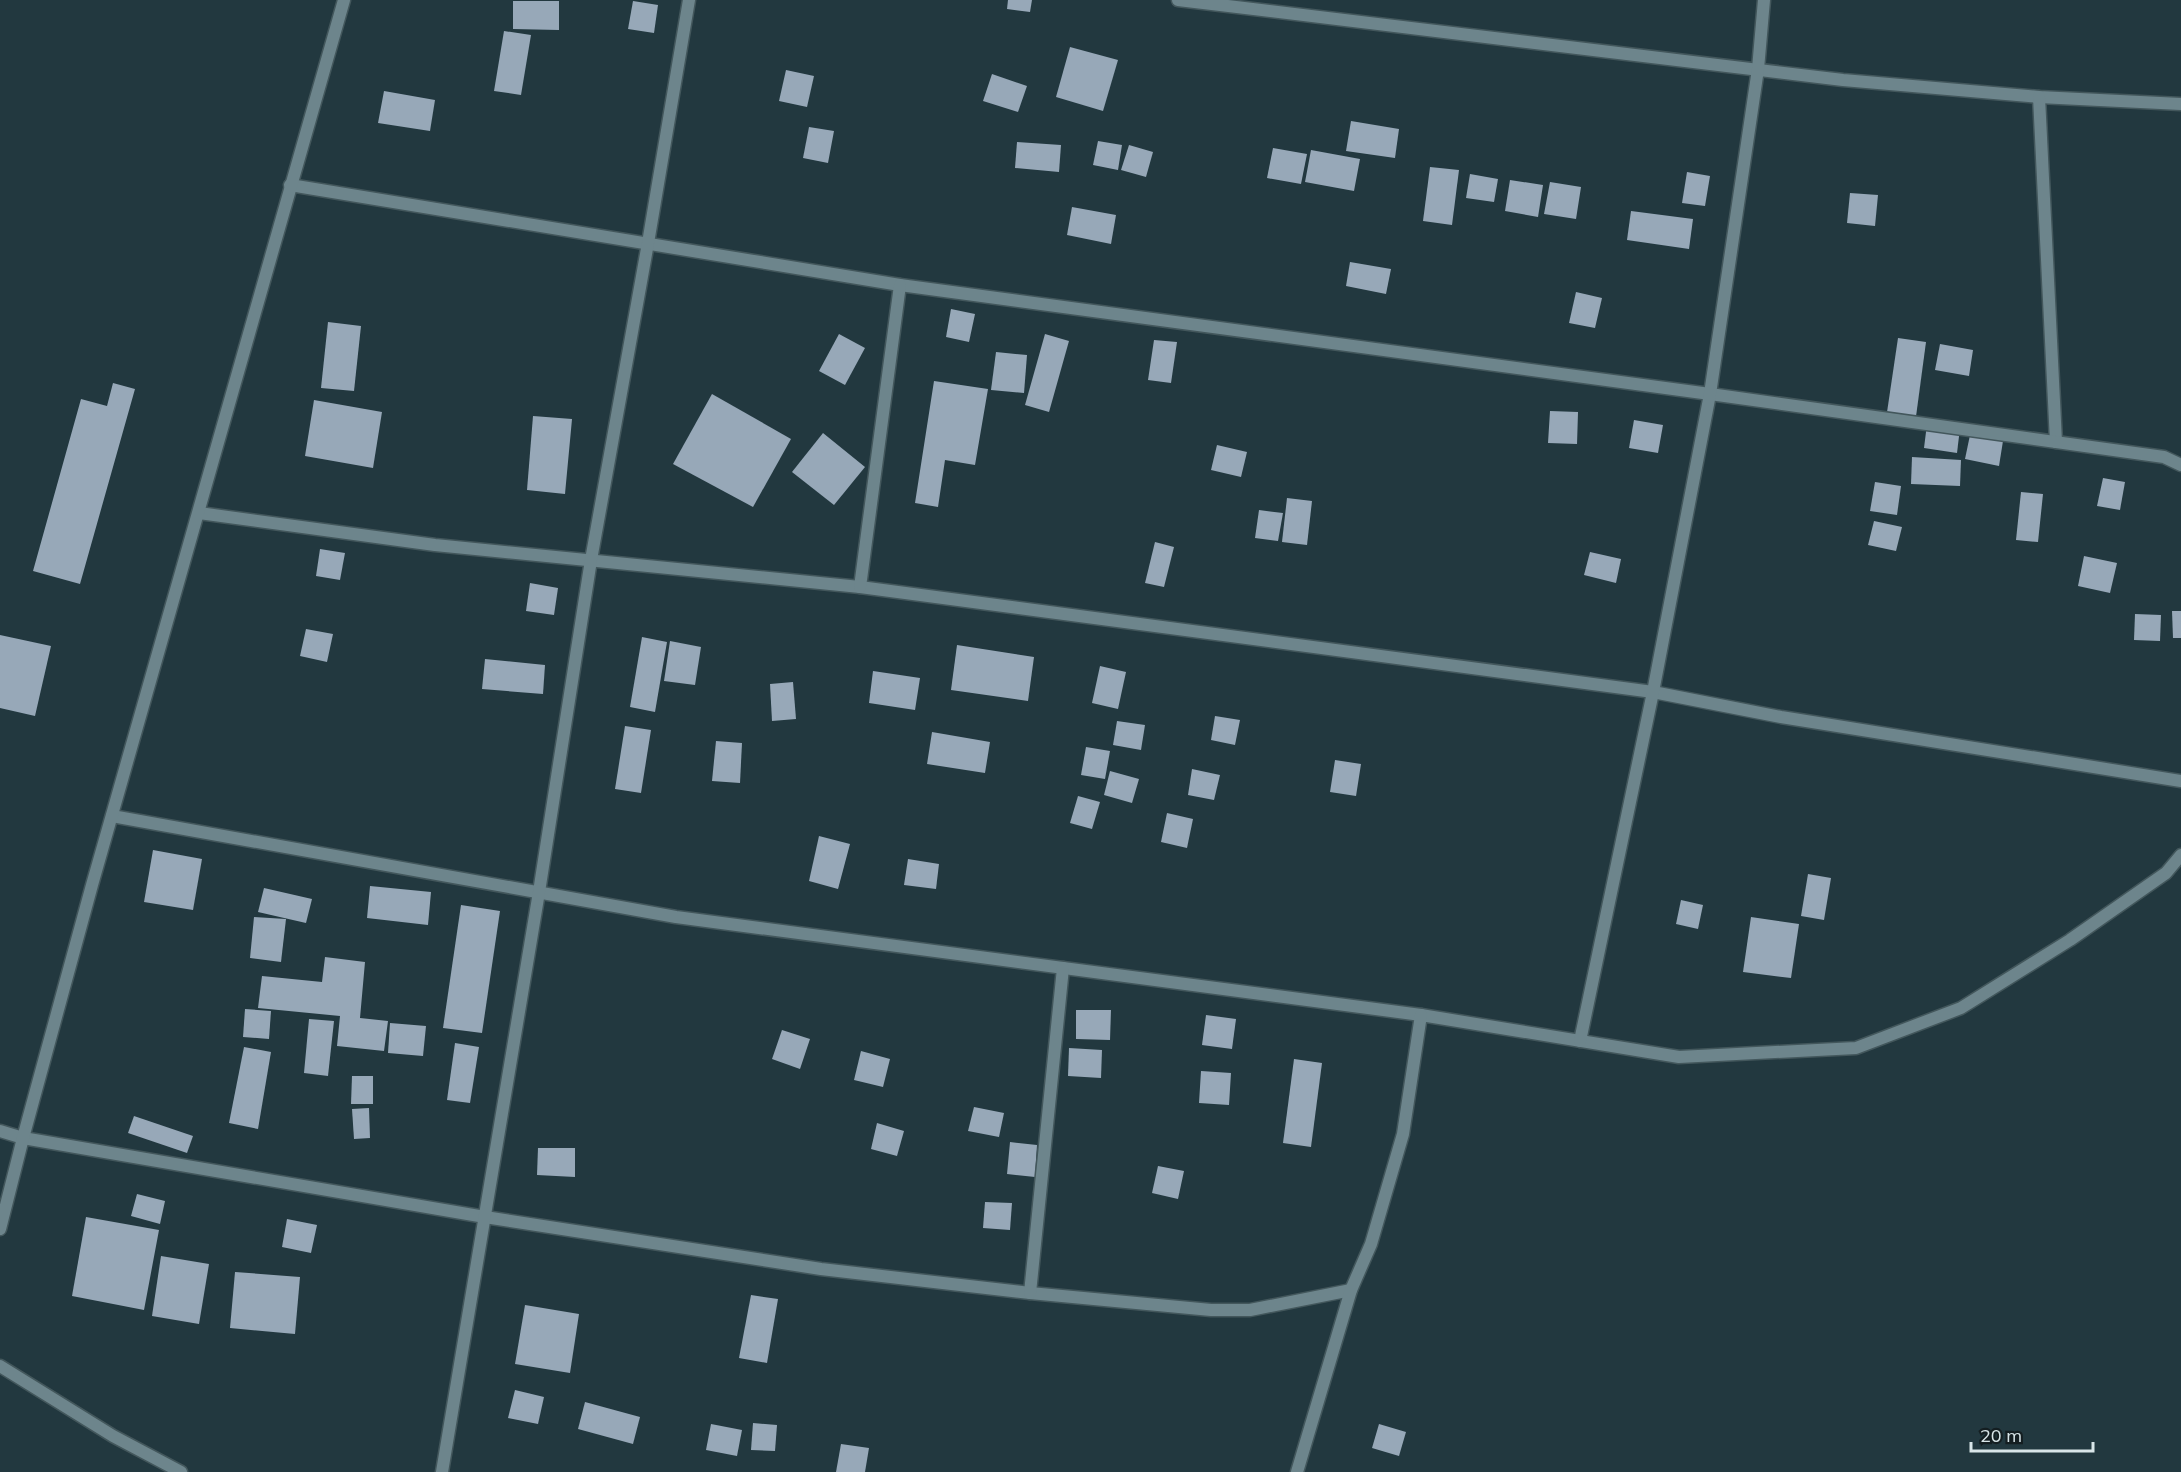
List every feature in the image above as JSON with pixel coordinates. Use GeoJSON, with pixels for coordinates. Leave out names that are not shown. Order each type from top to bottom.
{"type":"FeatureCollection","features":[{"type":"Feature","properties":{"kind":"street"},"geometry":{"type":"LineString","coordinates":[[0,1229],[112,816],[344,0]]}},
{"type":"Feature","properties":{"kind":"street"},"geometry":{"type":"LineString","coordinates":[[442,1472],[539,892],[591,560],[689,0]]}},
{"type":"Feature","properties":{"kind":"street"},"geometry":{"type":"LineString","coordinates":[[1178,0],[1843,80],[2039,97],[2181,104]]}},
{"type":"Feature","properties":{"kind":"street"},"geometry":{"type":"LineString","coordinates":[[1580,1041],[1653,692],[1710,394],[1758,69],[1764,0]]}},
{"type":"Feature","properties":{"kind":"street"},"geometry":{"type":"LineString","coordinates":[[2039,97],[2056,442]]}},
{"type":"Feature","properties":{"kind":"street"},"geometry":{"type":"LineString","coordinates":[[290,185],[900,285],[2164,457],[2181,465]]}},
{"type":"Feature","properties":{"kind":"street"},"geometry":{"type":"LineString","coordinates":[[860,586],[900,285]]}},
{"type":"Feature","properties":{"kind":"street"},"geometry":{"type":"LineString","coordinates":[[199,513],[435,544],[860,586],[1653,692],[1781,717],[2181,781]]}},
{"type":"Feature","properties":{"kind":"street"},"geometry":{"type":"LineString","coordinates":[[112,816],[676,917],[1420,1015],[1679,1057],[1856,1048],[1961,1008],[2070,940],[2166,873],[2181,855]]}},
{"type":"Feature","properties":{"kind":"street"},"geometry":{"type":"LineString","coordinates":[[1030,1293],[1063,968]]}},
{"type":"Feature","properties":{"kind":"street"},"geometry":{"type":"LineString","coordinates":[[1297,1472],[1351,1290],[1371,1244],[1403,1134],[1420,1015]]}},
{"type":"Feature","properties":{"kind":"street"},"geometry":{"type":"LineString","coordinates":[[0,1131],[23,1138],[485,1216],[821,1269],[1211,1311],[1250,1310],[1351,1290]]}},
{"type":"Feature","properties":{"kind":"street"},"geometry":{"type":"LineString","coordinates":[[0,1366],[113,1436],[181,1472]]}},
{"type":"Feature","properties":{"kind":"building"},"geometry":{"type":"Polygon","coordinates":[[[1008,0],[1032,0],[1030,12],[1007,9],[1008,0]]]}},
{"type":"Feature","properties":{"kind":"building"},"geometry":{"type":"Polygon","coordinates":[[[513,1],[559,1],[559,30],[513,29],[513,1]]]}},
{"type":"Feature","properties":{"kind":"building"},"geometry":{"type":"Polygon","coordinates":[[[633,1],[658,5],[654,33],[628,29],[633,1]]]}},
{"type":"Feature","properties":{"kind":"building"},"geometry":{"type":"Polygon","coordinates":[[[504,31],[531,35],[521,95],[494,91],[504,31]]]}},
{"type":"Feature","properties":{"kind":"building"},"geometry":{"type":"Polygon","coordinates":[[[1070,47],[1118,60],[1103,111],[1056,97],[1070,47]]]}},
{"type":"Feature","properties":{"kind":"building"},"geometry":{"type":"Polygon","coordinates":[[[786,70],[814,76],[807,107],[779,101],[786,70]]]}},
{"type":"Feature","properties":{"kind":"building"},"geometry":{"type":"Polygon","coordinates":[[[992,74],[1027,86],[1018,112],[983,101],[992,74]]]}},
{"type":"Feature","properties":{"kind":"building"},"geometry":{"type":"Polygon","coordinates":[[[384,91],[435,100],[430,131],[378,123],[384,91]]]}},
{"type":"Feature","properties":{"kind":"building"},"geometry":{"type":"Polygon","coordinates":[[[1351,121],[1399,129],[1395,158],[1346,151],[1351,121]]]}},
{"type":"Feature","properties":{"kind":"building"},"geometry":{"type":"Polygon","coordinates":[[[809,127],[834,131],[828,163],[803,158],[809,127]]]}},
{"type":"Feature","properties":{"kind":"building"},"geometry":{"type":"Polygon","coordinates":[[[1098,141],[1122,145],[1118,170],[1093,165],[1098,141]]]}},
{"type":"Feature","properties":{"kind":"building"},"geometry":{"type":"Polygon","coordinates":[[[1017,142],[1061,145],[1059,172],[1015,168],[1017,142]]]}},
{"type":"Feature","properties":{"kind":"building"},"geometry":{"type":"Polygon","coordinates":[[[1129,145],[1153,152],[1146,177],[1121,170],[1129,145]]]}},
{"type":"Feature","properties":{"kind":"building"},"geometry":{"type":"Polygon","coordinates":[[[1273,148],[1307,154],[1301,184],[1267,178],[1273,148]]]}},
{"type":"Feature","properties":{"kind":"building"},"geometry":{"type":"Polygon","coordinates":[[[1311,150],[1360,159],[1354,191],[1305,182],[1311,150]]]}},
{"type":"Feature","properties":{"kind":"building"},"geometry":{"type":"Polygon","coordinates":[[[1430,167],[1459,170],[1452,225],[1423,221],[1430,167]]]}},
{"type":"Feature","properties":{"kind":"building"},"geometry":{"type":"Polygon","coordinates":[[[1687,172],[1710,176],[1705,206],[1682,203],[1687,172]]]}},
{"type":"Feature","properties":{"kind":"building"},"geometry":{"type":"Polygon","coordinates":[[[1470,174],[1498,179],[1494,202],[1466,198],[1470,174]]]}},
{"type":"Feature","properties":{"kind":"building"},"geometry":{"type":"Polygon","coordinates":[[[1510,180],[1543,185],[1538,217],[1505,211],[1510,180]]]}},
{"type":"Feature","properties":{"kind":"building"},"geometry":{"type":"Polygon","coordinates":[[[1550,182],[1581,187],[1576,219],[1544,214],[1550,182]]]}},
{"type":"Feature","properties":{"kind":"building"},"geometry":{"type":"Polygon","coordinates":[[[1850,193],[1878,195],[1875,226],[1847,223],[1850,193]]]}},
{"type":"Feature","properties":{"kind":"building"},"geometry":{"type":"Polygon","coordinates":[[[1072,207],[1116,215],[1111,244],[1067,235],[1072,207]]]}},
{"type":"Feature","properties":{"kind":"building"},"geometry":{"type":"Polygon","coordinates":[[[1631,211],[1693,219],[1689,249],[1627,240],[1631,211]]]}},
{"type":"Feature","properties":{"kind":"building"},"geometry":{"type":"Polygon","coordinates":[[[1350,262],[1391,269],[1386,294],[1346,286],[1350,262]]]}},
{"type":"Feature","properties":{"kind":"building"},"geometry":{"type":"Polygon","coordinates":[[[1576,292],[1602,298],[1595,328],[1569,323],[1576,292]]]}},
{"type":"Feature","properties":{"kind":"building"},"geometry":{"type":"Polygon","coordinates":[[[951,309],[975,314],[969,342],[946,337],[951,309]]]}},
{"type":"Feature","properties":{"kind":"building"},"geometry":{"type":"Polygon","coordinates":[[[328,322],[361,326],[354,391],[321,388],[328,322]]]}},
{"type":"Feature","properties":{"kind":"building"},"geometry":{"type":"Polygon","coordinates":[[[839,334],[865,348],[845,385],[819,371],[839,334]]]}},
{"type":"Feature","properties":{"kind":"building"},"geometry":{"type":"Polygon","coordinates":[[[1045,334],[1069,341],[1049,412],[1025,405],[1045,334]]]}},
{"type":"Feature","properties":{"kind":"building"},"geometry":{"type":"Polygon","coordinates":[[[1898,338],[1926,342],[1915,424],[1886,419],[1898,338]]]}},
{"type":"Feature","properties":{"kind":"building"},"geometry":{"type":"Polygon","coordinates":[[[1154,340],[1177,342],[1171,383],[1148,380],[1154,340]]]}},
{"type":"Feature","properties":{"kind":"building"},"geometry":{"type":"Polygon","coordinates":[[[1940,344],[1973,350],[1969,376],[1935,370],[1940,344]]]}},
{"type":"Feature","properties":{"kind":"building"},"geometry":{"type":"Polygon","coordinates":[[[996,352],[1027,355],[1024,393],[991,390],[996,352]]]}},
{"type":"Feature","properties":{"kind":"building"},"geometry":{"type":"Polygon","coordinates":[[[934,381],[988,389],[975,465],[945,460],[938,507],[915,503],[934,381]]]}},
{"type":"Feature","properties":{"kind":"building"},"geometry":{"type":"Polygon","coordinates":[[[113,383],[135,389],[80,584],[33,571],[81,399],[107,406],[113,383]]]}},
{"type":"Feature","properties":{"kind":"building"},"geometry":{"type":"Polygon","coordinates":[[[712,394],[791,439],[753,507],[673,464],[712,394]]]}},
{"type":"Feature","properties":{"kind":"building"},"geometry":{"type":"Polygon","coordinates":[[[314,400],[382,412],[373,468],[305,456],[314,400]]]}},
{"type":"Feature","properties":{"kind":"building"},"geometry":{"type":"Polygon","coordinates":[[[1550,411],[1578,412],[1577,444],[1548,443],[1550,411]]]}},
{"type":"Feature","properties":{"kind":"building"},"geometry":{"type":"Polygon","coordinates":[[[533,416],[572,419],[565,494],[527,490],[533,416]]]}},
{"type":"Feature","properties":{"kind":"building"},"geometry":{"type":"Polygon","coordinates":[[[1634,420],[1663,425],[1658,453],[1629,448],[1634,420]]]}},
{"type":"Feature","properties":{"kind":"building"},"geometry":{"type":"Polygon","coordinates":[[[1927,424],[1960,428],[1957,453],[1924,448],[1927,424]]]}},
{"type":"Feature","properties":{"kind":"building"},"geometry":{"type":"Polygon","coordinates":[[[823,433],[865,467],[834,505],[792,472],[823,433]]]}},
{"type":"Feature","properties":{"kind":"building"},"geometry":{"type":"Polygon","coordinates":[[[1970,435],[2003,441],[1999,466],[1965,459],[1970,435]]]}},
{"type":"Feature","properties":{"kind":"building"},"geometry":{"type":"Polygon","coordinates":[[[1217,445],[1247,452],[1241,477],[1211,470],[1217,445]]]}},
{"type":"Feature","properties":{"kind":"building"},"geometry":{"type":"Polygon","coordinates":[[[1912,457],[1961,460],[1960,486],[1911,484],[1912,457]]]}},
{"type":"Feature","properties":{"kind":"building"},"geometry":{"type":"Polygon","coordinates":[[[2103,478],[2125,482],[2120,510],[2097,506],[2103,478]]]}},
{"type":"Feature","properties":{"kind":"building"},"geometry":{"type":"Polygon","coordinates":[[[1875,482],[1901,486],[1897,515],[1870,511],[1875,482]]]}},
{"type":"Feature","properties":{"kind":"building"},"geometry":{"type":"Polygon","coordinates":[[[2021,492],[2043,494],[2038,542],[2016,540],[2021,492]]]}},
{"type":"Feature","properties":{"kind":"building"},"geometry":{"type":"Polygon","coordinates":[[[1287,498],[1312,501],[1307,545],[1282,542],[1287,498]]]}},
{"type":"Feature","properties":{"kind":"building"},"geometry":{"type":"Polygon","coordinates":[[[1259,510],[1283,513],[1278,541],[1255,538],[1259,510]]]}},
{"type":"Feature","properties":{"kind":"building"},"geometry":{"type":"Polygon","coordinates":[[[1874,521],[1902,527],[1896,551],[1868,545],[1874,521]]]}},
{"type":"Feature","properties":{"kind":"building"},"geometry":{"type":"Polygon","coordinates":[[[1155,542],[1174,547],[1164,587],[1145,583],[1155,542]]]}},
{"type":"Feature","properties":{"kind":"building"},"geometry":{"type":"Polygon","coordinates":[[[320,549],[345,553],[340,580],[316,576],[320,549]]]}},
{"type":"Feature","properties":{"kind":"building"},"geometry":{"type":"Polygon","coordinates":[[[1590,552],[1621,559],[1616,583],[1584,575],[1590,552]]]}},
{"type":"Feature","properties":{"kind":"building"},"geometry":{"type":"Polygon","coordinates":[[[2084,556],[2117,563],[2110,593],[2078,586],[2084,556]]]}},
{"type":"Feature","properties":{"kind":"building"},"geometry":{"type":"Polygon","coordinates":[[[530,583],[558,588],[554,615],[526,611],[530,583]]]}},
{"type":"Feature","properties":{"kind":"building"},"geometry":{"type":"Polygon","coordinates":[[[2172,611],[2181,611],[2181,638],[2173,638],[2172,611]]]}},
{"type":"Feature","properties":{"kind":"building"},"geometry":{"type":"Polygon","coordinates":[[[2135,614],[2161,615],[2160,641],[2134,640],[2135,614]]]}},
{"type":"Feature","properties":{"kind":"building"},"geometry":{"type":"Polygon","coordinates":[[[306,629],[333,634],[327,662],[300,656],[306,629]]]}},
{"type":"Feature","properties":{"kind":"building"},"geometry":{"type":"Polygon","coordinates":[[[0,635],[51,646],[35,716],[0,708],[0,635]]]}},
{"type":"Feature","properties":{"kind":"building"},"geometry":{"type":"Polygon","coordinates":[[[642,637],[667,642],[655,712],[630,707],[642,637]]]}},
{"type":"Feature","properties":{"kind":"building"},"geometry":{"type":"Polygon","coordinates":[[[670,641],[701,647],[695,685],[664,681],[670,641]]]}},
{"type":"Feature","properties":{"kind":"building"},"geometry":{"type":"Polygon","coordinates":[[[957,645],[1034,657],[1028,701],[951,690],[957,645]]]}},
{"type":"Feature","properties":{"kind":"building"},"geometry":{"type":"Polygon","coordinates":[[[485,659],[545,665],[543,694],[482,689],[485,659]]]}},
{"type":"Feature","properties":{"kind":"building"},"geometry":{"type":"Polygon","coordinates":[[[1100,666],[1126,672],[1118,709],[1092,703],[1100,666]]]}},
{"type":"Feature","properties":{"kind":"building"},"geometry":{"type":"Polygon","coordinates":[[[873,671],[920,678],[915,710],[869,703],[873,671]]]}},
{"type":"Feature","properties":{"kind":"building"},"geometry":{"type":"Polygon","coordinates":[[[793,682],[796,719],[772,721],[770,684],[793,682]]]}},
{"type":"Feature","properties":{"kind":"building"},"geometry":{"type":"Polygon","coordinates":[[[1215,716],[1240,720],[1235,745],[1211,740],[1215,716]]]}},
{"type":"Feature","properties":{"kind":"building"},"geometry":{"type":"Polygon","coordinates":[[[1117,721],[1145,725],[1141,750],[1113,745],[1117,721]]]}},
{"type":"Feature","properties":{"kind":"building"},"geometry":{"type":"Polygon","coordinates":[[[625,726],[651,730],[641,793],[615,789],[625,726]]]}},
{"type":"Feature","properties":{"kind":"building"},"geometry":{"type":"Polygon","coordinates":[[[932,732],[990,742],[985,773],[927,764],[932,732]]]}},
{"type":"Feature","properties":{"kind":"building"},"geometry":{"type":"Polygon","coordinates":[[[716,741],[742,743],[740,783],[712,781],[716,741]]]}},
{"type":"Feature","properties":{"kind":"building"},"geometry":{"type":"Polygon","coordinates":[[[1086,747],[1110,751],[1105,779],[1081,775],[1086,747]]]}},
{"type":"Feature","properties":{"kind":"building"},"geometry":{"type":"Polygon","coordinates":[[[1335,760],[1361,764],[1356,796],[1330,792],[1335,760]]]}},
{"type":"Feature","properties":{"kind":"building"},"geometry":{"type":"Polygon","coordinates":[[[1192,769],[1220,775],[1214,800],[1188,795],[1192,769]]]}},
{"type":"Feature","properties":{"kind":"building"},"geometry":{"type":"Polygon","coordinates":[[[1110,771],[1139,779],[1132,803],[1104,795],[1110,771]]]}},
{"type":"Feature","properties":{"kind":"building"},"geometry":{"type":"Polygon","coordinates":[[[1078,796],[1100,802],[1092,829],[1070,823],[1078,796]]]}},
{"type":"Feature","properties":{"kind":"building"},"geometry":{"type":"Polygon","coordinates":[[[1167,813],[1193,819],[1187,848],[1161,842],[1167,813]]]}},
{"type":"Feature","properties":{"kind":"building"},"geometry":{"type":"Polygon","coordinates":[[[819,836],[850,844],[838,889],[809,881],[819,836]]]}},
{"type":"Feature","properties":{"kind":"building"},"geometry":{"type":"Polygon","coordinates":[[[153,850],[202,859],[193,910],[144,902],[153,850]]]}},
{"type":"Feature","properties":{"kind":"building"},"geometry":{"type":"Polygon","coordinates":[[[908,859],[939,864],[936,889],[904,885],[908,859]]]}},
{"type":"Feature","properties":{"kind":"building"},"geometry":{"type":"Polygon","coordinates":[[[1808,874],[1831,878],[1824,920],[1801,916],[1808,874]]]}},
{"type":"Feature","properties":{"kind":"building"},"geometry":{"type":"Polygon","coordinates":[[[370,886],[431,892],[428,925],[367,918],[370,886]]]}},
{"type":"Feature","properties":{"kind":"building"},"geometry":{"type":"Polygon","coordinates":[[[264,888],[312,899],[306,923],[258,912],[264,888]]]}},
{"type":"Feature","properties":{"kind":"building"},"geometry":{"type":"Polygon","coordinates":[[[1681,900],[1703,905],[1698,929],[1676,924],[1681,900]]]}},
{"type":"Feature","properties":{"kind":"building"},"geometry":{"type":"Polygon","coordinates":[[[461,905],[500,911],[482,1033],[443,1028],[461,905]]]}},
{"type":"Feature","properties":{"kind":"building"},"geometry":{"type":"Polygon","coordinates":[[[254,917],[286,919],[281,962],[250,958],[254,917]]]}},
{"type":"Feature","properties":{"kind":"building"},"geometry":{"type":"Polygon","coordinates":[[[1751,917],[1799,924],[1791,978],[1743,972],[1751,917]]]}},
{"type":"Feature","properties":{"kind":"building"},"geometry":{"type":"Polygon","coordinates":[[[325,957],[365,962],[360,1018],[388,1021],[384,1051],[337,1046],[340,1016],[258,1008],[262,976],[322,982],[325,957]]]}},
{"type":"Feature","properties":{"kind":"building"},"geometry":{"type":"Polygon","coordinates":[[[245,1009],[271,1011],[269,1039],[243,1037],[245,1009]]]}},
{"type":"Feature","properties":{"kind":"building"},"geometry":{"type":"Polygon","coordinates":[[[1076,1010],[1111,1010],[1110,1040],[1076,1039],[1076,1010]]]}},
{"type":"Feature","properties":{"kind":"building"},"geometry":{"type":"Polygon","coordinates":[[[1206,1015],[1236,1019],[1232,1049],[1202,1045],[1206,1015]]]}},
{"type":"Feature","properties":{"kind":"building"},"geometry":{"type":"Polygon","coordinates":[[[309,1019],[334,1021],[328,1076],[304,1073],[309,1019]]]}},
{"type":"Feature","properties":{"kind":"building"},"geometry":{"type":"Polygon","coordinates":[[[390,1023],[426,1026],[423,1056],[388,1053],[390,1023]]]}},
{"type":"Feature","properties":{"kind":"building"},"geometry":{"type":"Polygon","coordinates":[[[782,1030],[810,1039],[800,1069],[772,1059],[782,1030]]]}},
{"type":"Feature","properties":{"kind":"building"},"geometry":{"type":"Polygon","coordinates":[[[455,1043],[479,1047],[470,1103],[447,1100],[455,1043]]]}},
{"type":"Feature","properties":{"kind":"building"},"geometry":{"type":"Polygon","coordinates":[[[244,1047],[271,1052],[258,1129],[229,1123],[244,1047]]]}},
{"type":"Feature","properties":{"kind":"building"},"geometry":{"type":"Polygon","coordinates":[[[1069,1048],[1102,1050],[1101,1078],[1068,1076],[1069,1048]]]}},
{"type":"Feature","properties":{"kind":"building"},"geometry":{"type":"Polygon","coordinates":[[[861,1051],[890,1059],[883,1087],[854,1080],[861,1051]]]}},
{"type":"Feature","properties":{"kind":"building"},"geometry":{"type":"Polygon","coordinates":[[[1294,1059],[1322,1063],[1311,1147],[1283,1143],[1294,1059]]]}},
{"type":"Feature","properties":{"kind":"building"},"geometry":{"type":"Polygon","coordinates":[[[1201,1071],[1231,1073],[1229,1105],[1199,1103],[1201,1071]]]}},
{"type":"Feature","properties":{"kind":"building"},"geometry":{"type":"Polygon","coordinates":[[[352,1076],[373,1076],[373,1104],[351,1104],[352,1076]]]}},
{"type":"Feature","properties":{"kind":"building"},"geometry":{"type":"Polygon","coordinates":[[[974,1107],[1004,1113],[999,1137],[968,1131],[974,1107]]]}},
{"type":"Feature","properties":{"kind":"building"},"geometry":{"type":"Polygon","coordinates":[[[369,1108],[370,1138],[354,1139],[352,1109],[369,1108]]]}},
{"type":"Feature","properties":{"kind":"building"},"geometry":{"type":"Polygon","coordinates":[[[134,1116],[193,1136],[187,1153],[128,1133],[134,1116]]]}},
{"type":"Feature","properties":{"kind":"building"},"geometry":{"type":"Polygon","coordinates":[[[877,1123],[904,1131],[897,1156],[871,1149],[877,1123]]]}},
{"type":"Feature","properties":{"kind":"building"},"geometry":{"type":"Polygon","coordinates":[[[1010,1142],[1037,1145],[1035,1177],[1007,1174],[1010,1142]]]}},
{"type":"Feature","properties":{"kind":"building"},"geometry":{"type":"Polygon","coordinates":[[[538,1148],[575,1148],[575,1177],[537,1175],[538,1148]]]}},
{"type":"Feature","properties":{"kind":"building"},"geometry":{"type":"Polygon","coordinates":[[[1158,1166],[1184,1171],[1178,1199],[1152,1193],[1158,1166]]]}},
{"type":"Feature","properties":{"kind":"building"},"geometry":{"type":"Polygon","coordinates":[[[137,1194],[165,1201],[160,1224],[131,1216],[137,1194]]]}},
{"type":"Feature","properties":{"kind":"building"},"geometry":{"type":"Polygon","coordinates":[[[985,1202],[1012,1203],[1010,1230],[983,1228],[985,1202]]]}},
{"type":"Feature","properties":{"kind":"building"},"geometry":{"type":"Polygon","coordinates":[[[86,1217],[159,1230],[144,1310],[72,1296],[86,1217]]]}},
{"type":"Feature","properties":{"kind":"building"},"geometry":{"type":"Polygon","coordinates":[[[287,1219],[317,1225],[311,1253],[282,1247],[287,1219]]]}},
{"type":"Feature","properties":{"kind":"building"},"geometry":{"type":"Polygon","coordinates":[[[161,1256],[209,1264],[199,1324],[152,1316],[161,1256]]]}},
{"type":"Feature","properties":{"kind":"building"},"geometry":{"type":"Polygon","coordinates":[[[235,1272],[300,1277],[295,1334],[230,1328],[235,1272]]]}},
{"type":"Feature","properties":{"kind":"building"},"geometry":{"type":"Polygon","coordinates":[[[751,1295],[778,1299],[767,1363],[739,1358],[751,1295]]]}},
{"type":"Feature","properties":{"kind":"building"},"geometry":{"type":"Polygon","coordinates":[[[525,1305],[579,1314],[570,1373],[515,1364],[525,1305]]]}},
{"type":"Feature","properties":{"kind":"building"},"geometry":{"type":"Polygon","coordinates":[[[515,1390],[544,1397],[538,1424],[508,1418],[515,1390]]]}},
{"type":"Feature","properties":{"kind":"building"},"geometry":{"type":"Polygon","coordinates":[[[585,1402],[640,1417],[633,1444],[578,1429],[585,1402]]]}},
{"type":"Feature","properties":{"kind":"building"},"geometry":{"type":"Polygon","coordinates":[[[753,1423],[777,1425],[775,1451],[751,1450],[753,1423]]]}},
{"type":"Feature","properties":{"kind":"building"},"geometry":{"type":"Polygon","coordinates":[[[711,1424],[742,1430],[737,1456],[706,1450],[711,1424]]]}},
{"type":"Feature","properties":{"kind":"building"},"geometry":{"type":"Polygon","coordinates":[[[1379,1424],[1406,1432],[1399,1456],[1372,1448],[1379,1424]]]}},
{"type":"Feature","properties":{"kind":"building"},"geometry":{"type":"Polygon","coordinates":[[[841,1444],[869,1448],[865,1472],[836,1472],[841,1444]]]}}]}
